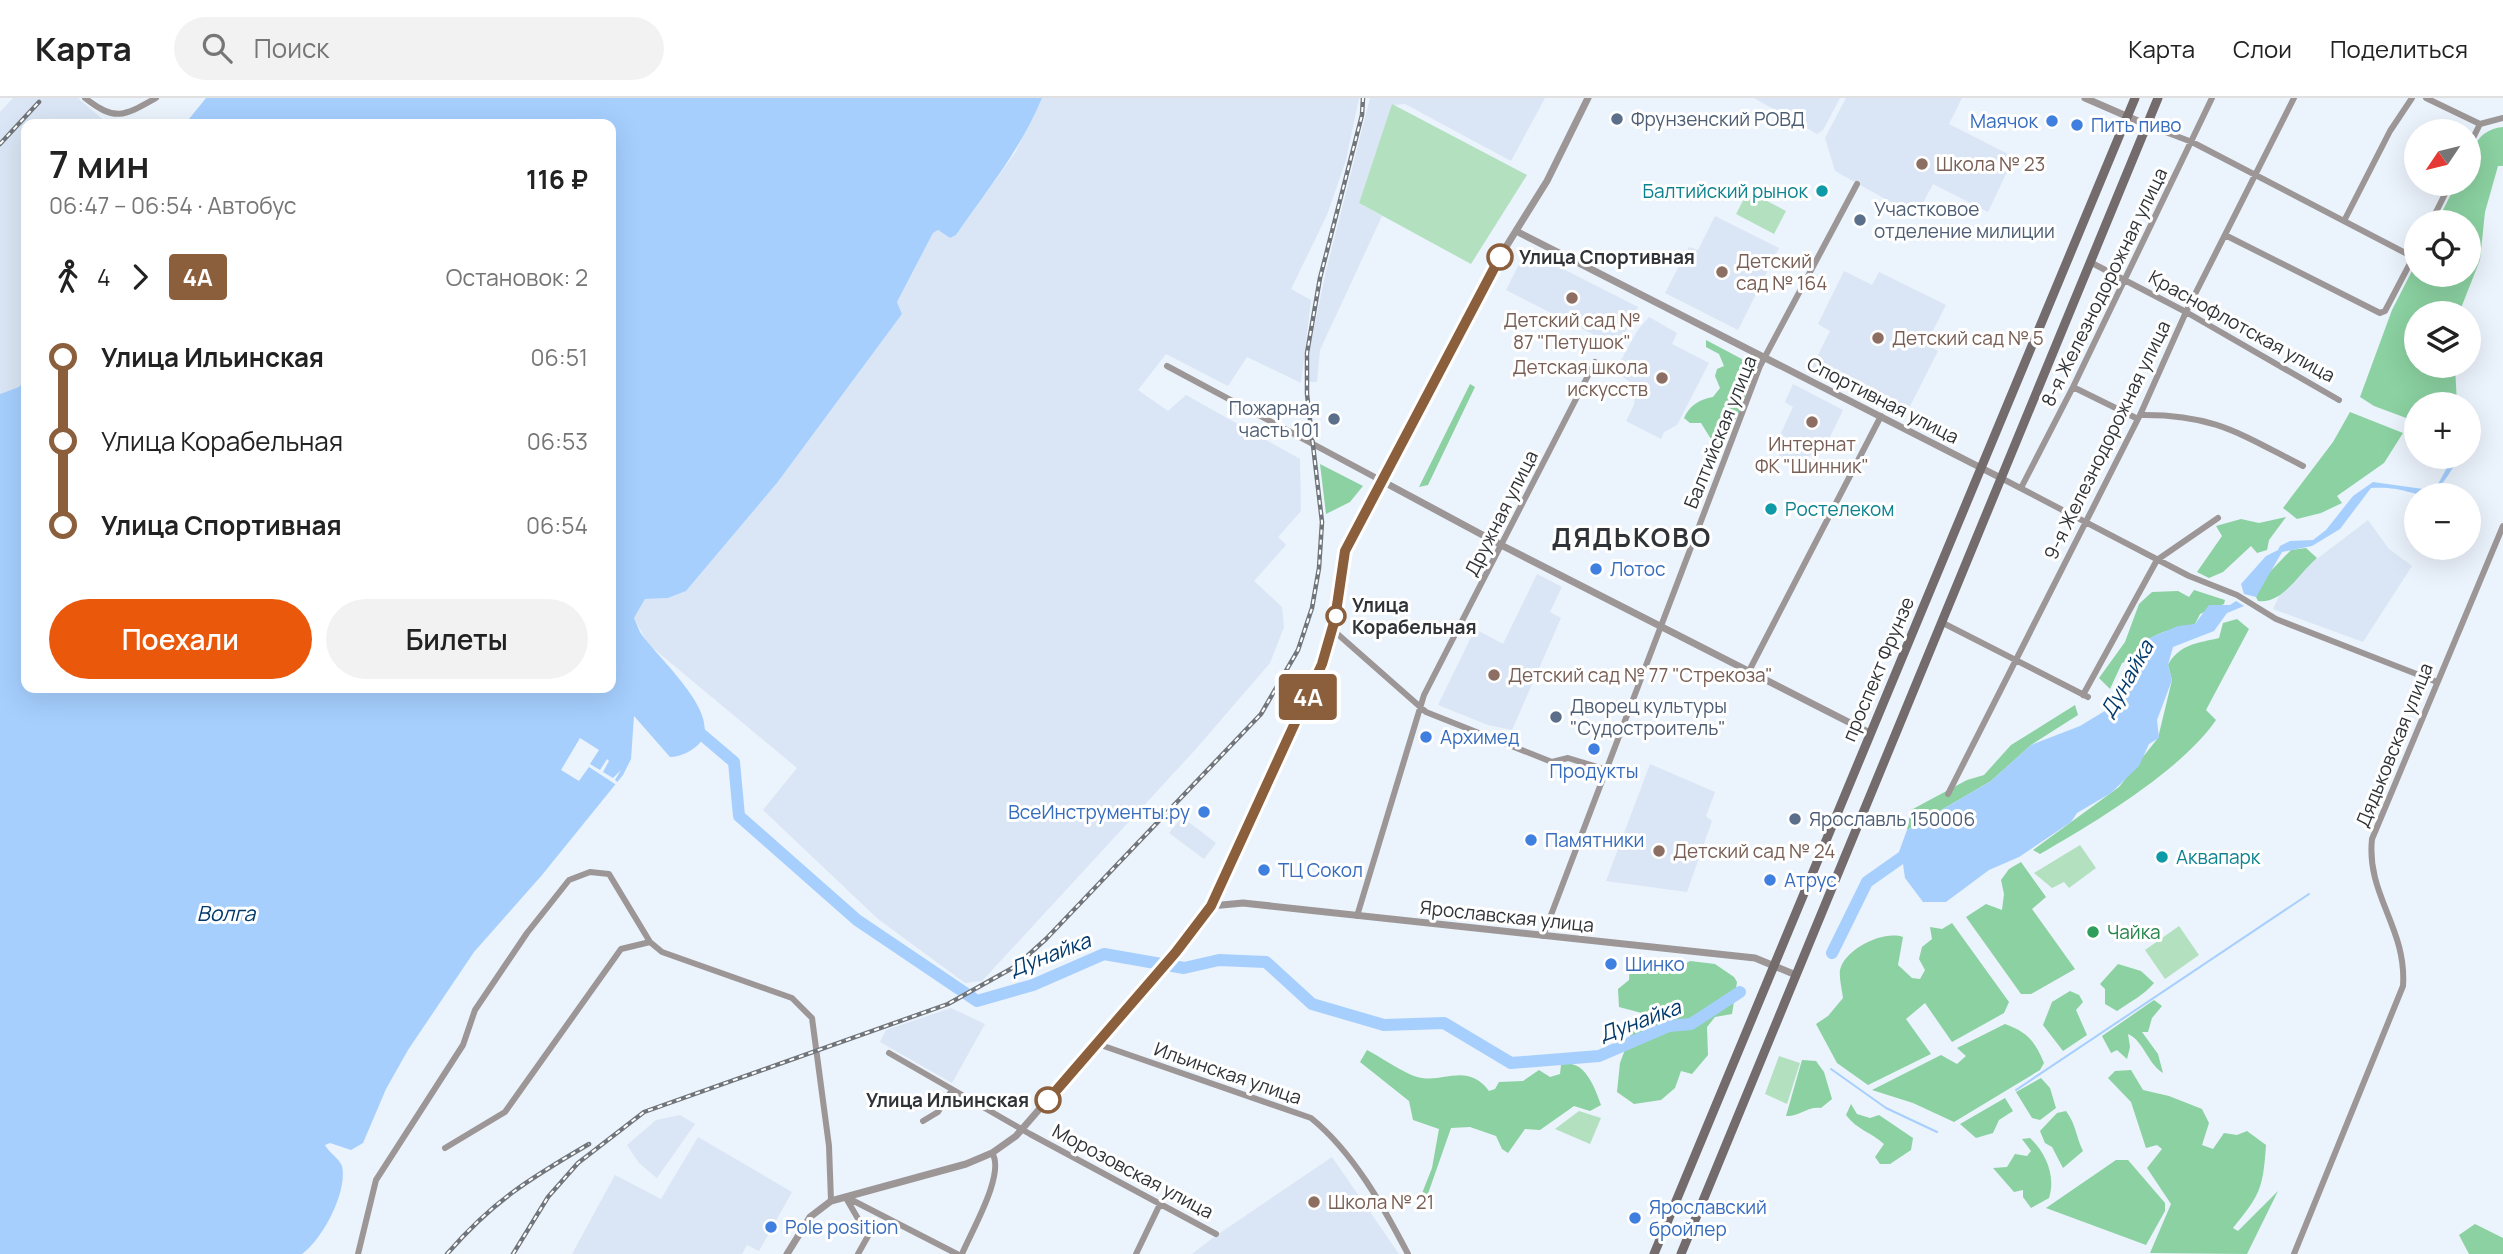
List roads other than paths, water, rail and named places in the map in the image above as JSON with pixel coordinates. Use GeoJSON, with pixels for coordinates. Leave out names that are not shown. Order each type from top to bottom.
{"type":"FeatureCollection","features":[{"type":"Feature","properties":{"kind":"main road","name":"проспект Фрунзе"},"geometry":{"type":"LineString","coordinates":[[1654,1254],[2135,98]]}},
{"type":"Feature","properties":{"kind":"main road","name":"проспект Фрунзе"},"geometry":{"type":"LineString","coordinates":[[1681,1254],[2158,98]]}},
{"type":"Feature","properties":{"kind":"street"},"geometry":{"type":"LineString","coordinates":[[85,98],[115,116],[130,113],[156,98]]}},
{"type":"Feature","properties":{"kind":"street"},"geometry":{"type":"LineString","coordinates":[[787,1254],[810,1217],[831,1201],[992,1153],[1023,1129],[1176,952],[1211,906],[1308,697],[1333,630],[1341,561],[1486,279],[1547,181],[1588,98]]}},
{"type":"Feature","properties":{"kind":"street"},"geometry":{"type":"LineString","coordinates":[[2085,98],[2126,118],[2192,142],[2344,221],[2404,248]]}},
{"type":"Feature","properties":{"kind":"street","name":"8-я Железнодорожная улица"},"geometry":{"type":"LineString","coordinates":[[2021,488],[2073,387],[2212,98]]}},
{"type":"Feature","properties":{"kind":"street","name":"9-я Железнодорожная улица"},"geometry":{"type":"LineString","coordinates":[[1948,794],[2139,417],[2186,313],[2294,98]]}},
{"type":"Feature","properties":{"kind":"street"},"geometry":{"type":"LineString","coordinates":[[2344,221],[2390,131],[2412,98]]}},
{"type":"Feature","properties":{"kind":"street"},"geometry":{"type":"LineString","coordinates":[[2426,98],[2470,119]]}},
{"type":"Feature","properties":{"kind":"street"},"geometry":{"type":"LineString","coordinates":[[2482,123],[2503,118]]}},
{"type":"Feature","properties":{"kind":"street","name":"Балтийская улица"},"geometry":{"type":"LineString","coordinates":[[1543,936],[1604,769],[1765,359],[1857,184]]}},
{"type":"Feature","properties":{"kind":"street","name":"Спортивная улица"},"geometry":{"type":"LineString","coordinates":[[1516,231],[2021,488],[2157,561],[2237,595],[2276,620],[2437,682]]}},
{"type":"Feature","properties":{"kind":"street"},"geometry":{"type":"LineString","coordinates":[[2227,236],[2380,313],[2385,311],[2404,274]]}},
{"type":"Feature","properties":{"kind":"street","name":"Краснофлотская улица"},"geometry":{"type":"LineString","coordinates":[[2090,262],[2339,400]]}},
{"type":"Feature","properties":{"kind":"street","name":"Дружная улица"},"geometry":{"type":"LineString","coordinates":[[1357,916],[1420,707],[1595,362]]}},
{"type":"Feature","properties":{"kind":"street"},"geometry":{"type":"LineString","coordinates":[[1167,366],[1503,546],[1870,733]]}},
{"type":"Feature","properties":{"kind":"street"},"geometry":{"type":"LineString","coordinates":[[2073,387],[2139,417],[2181,414],[2217,422],[2303,466]]}},
{"type":"Feature","properties":{"kind":"street"},"geometry":{"type":"LineString","coordinates":[[1749,671],[1881,416]]}},
{"type":"Feature","properties":{"kind":"street"},"geometry":{"type":"LineString","coordinates":[[1941,622],[2014,662],[2086,696],[2157,561],[2218,518]]}},
{"type":"Feature","properties":{"kind":"street","name":"Дядьковская улица"},"geometry":{"type":"LineString","coordinates":[[2294,1254],[2403,986],[2401,947],[2372,876],[2371,846],[2380,816],[2503,526]]}},
{"type":"Feature","properties":{"kind":"street"},"geometry":{"type":"LineString","coordinates":[[1333,630],[1420,707],[1552,762],[1568,758],[1604,769]]}},
{"type":"Feature","properties":{"kind":"street"},"geometry":{"type":"LineString","coordinates":[[358,1254],[376,1180],[463,1045],[475,1010],[527,933],[569,880],[590,872],[609,874],[650,942],[662,952],[792,998],[812,1018],[829,1146],[831,1201]]}},
{"type":"Feature","properties":{"kind":"street","name":"Ярославская улица"},"geometry":{"type":"LineString","coordinates":[[1211,906],[1243,903],[1755,958],[1796,975]]}},
{"type":"Feature","properties":{"kind":"street"},"geometry":{"type":"LineString","coordinates":[[445,1149],[505,1112],[621,949],[650,942]]}},
{"type":"Feature","properties":{"kind":"street","name":"Ильинская улица"},"geometry":{"type":"LineString","coordinates":[[1095,1043],[1311,1118],[1330,1133],[1351,1160],[1408,1254]]}},
{"type":"Feature","properties":{"kind":"street","name":"Морозовская улица"},"geometry":{"type":"LineString","coordinates":[[889,1053],[1216,1234]]}},
{"type":"Feature","properties":{"kind":"street"},"geometry":{"type":"LineString","coordinates":[[923,1121],[938,1112],[952,1090]]}},
{"type":"Feature","properties":{"kind":"street"},"geometry":{"type":"LineString","coordinates":[[845,1196],[959,1254],[996,1176],[996,1159],[992,1153]]}},
{"type":"Feature","properties":{"kind":"street"},"geometry":{"type":"LineString","coordinates":[[845,1196],[868,1236],[858,1254]]}},
{"type":"Feature","properties":{"kind":"street"},"geometry":{"type":"LineString","coordinates":[[1136,1254],[1161,1202]]}},
{"type":"Feature","properties":{"kind":"water","name":"Волга"},"geometry":{"type":"Polygon","coordinates":[[[206,98],[1042,98],[1014,152],[956,235],[950,238],[938,230],[933,233],[897,302],[902,314],[777,483],[686,591],[668,598],[645,599],[634,618],[648,643],[696,702],[703,718],[705,732],[699,744],[686,753],[670,757],[634,716],[631,759],[623,775],[542,875],[474,952],[408,1050],[386,1089],[363,1143],[351,1150],[330,1143],[325,1145],[339,1160],[343,1177],[332,1214],[310,1247],[302,1254],[0,1254],[0,394],[21,384],[21,693],[616,693],[616,119],[189,119],[206,98]]]}},
{"type":"Feature","properties":{"kind":"water"},"geometry":{"type":"Polygon","coordinates":[[[2446,469],[2451,469],[2442,483],[2439,483],[2446,469]]]}},
{"type":"Feature","properties":{"kind":"water"},"geometry":{"type":"Polygon","coordinates":[[[2373,482],[2404,486],[2404,491],[2371,488],[2340,529],[2312,546],[2282,552],[2256,597],[2244,594],[2241,584],[2266,556],[2290,541],[2313,540],[2326,530],[2353,496],[2373,482]]]}},
{"type":"Feature","properties":{"kind":"water"},"geometry":{"type":"Polygon","coordinates":[[[2236,601],[2244,606],[2227,613],[2214,631],[2173,647],[2168,665],[2172,680],[2157,720],[2159,738],[2149,744],[2139,766],[2111,793],[2077,813],[2071,822],[2019,857],[1989,870],[1946,902],[1923,902],[1905,878],[1903,864],[1896,860],[1907,830],[1991,781],[2031,745],[2080,726],[2108,709],[2114,698],[2124,694],[2123,690],[2144,662],[2147,639],[2178,626],[2195,624],[2209,605],[2230,605],[2236,601]]]}},
{"type":"Feature","properties":{"kind":"waterway","name":"Дунайка"},"geometry":{"type":"LineString","coordinates":[[694,728],[734,762],[739,816],[857,920],[977,1001],[1033,985],[1104,954],[1184,968],[1219,960],[1266,962],[1312,1004],[1384,1025],[1444,1023],[1511,1063],[1599,1056],[1669,1026],[1691,1024],[1740,992]]}},
{"type":"Feature","properties":{"kind":"waterway","name":"Дунайка"},"geometry":{"type":"LineString","coordinates":[[1832,953],[1867,882],[1911,851]]}},
{"type":"Feature","properties":{"kind":"waterway"},"geometry":{"type":"LineString","coordinates":[[2016,1090],[2309,894]]}},
{"type":"Feature","properties":{"kind":"waterway"},"geometry":{"type":"LineString","coordinates":[[1831,1069],[1886,1108],[1937,1132]]}},
{"type":"Feature","properties":{"kind":"railway"},"geometry":{"type":"LineString","coordinates":[[513,1254],[548,1197],[578,1163],[644,1112],[948,1004],[1016,966],[1046,939],[1261,714],[1298,650],[1312,608],[1319,568],[1322,522],[1307,394],[1307,353],[1320,278],[1362,115],[1363,98]]}},
{"type":"Feature","properties":{"kind":"railway"},"geometry":{"type":"LineString","coordinates":[[23,119],[39,102]]}},
{"type":"Feature","properties":{"kind":"railway"},"geometry":{"type":"LineString","coordinates":[[0,144],[21,121]]}},
{"type":"Feature","properties":{"kind":"railway"},"geometry":{"type":"LineString","coordinates":[[447,1254],[496,1205],[548,1168],[589,1144]]}},
{"type":"Feature","properties":{"kind":"place","name":"Фрунзенский РОВД"},"geometry":{"type":"Point","coordinates":[1617,119]}},
{"type":"Feature","properties":{"kind":"place","name":"Маячок"},"geometry":{"type":"Point","coordinates":[2052,121]}},
{"type":"Feature","properties":{"kind":"place","name":"Пить пиво"},"geometry":{"type":"Point","coordinates":[2077,125]}},
{"type":"Feature","properties":{"kind":"place","name":"Школа № 23"},"geometry":{"type":"Point","coordinates":[1922,164]}},
{"type":"Feature","properties":{"kind":"place","name":"Балтийский рынок"},"geometry":{"type":"Point","coordinates":[1822,191]}},
{"type":"Feature","properties":{"kind":"place","name":"Участковое отделение милиции"},"geometry":{"type":"Point","coordinates":[1860,220]}},
{"type":"Feature","properties":{"kind":"place","name":"Улица Спортивная"},"geometry":{"type":"Point","coordinates":[1500,257]}},
{"type":"Feature","properties":{"kind":"place","name":"Детский сад № 164"},"geometry":{"type":"Point","coordinates":[1722,272]}},
{"type":"Feature","properties":{"kind":"place","name":"Детский сад № 87 \"Петушок\""},"geometry":{"type":"Point","coordinates":[1572,298]}},
{"type":"Feature","properties":{"kind":"place","name":"Детский сад № 5"},"geometry":{"type":"Point","coordinates":[1878,338]}},
{"type":"Feature","properties":{"kind":"place","name":"Детская школа искусств"},"geometry":{"type":"Point","coordinates":[1662,378]}},
{"type":"Feature","properties":{"kind":"place","name":"Пожарная часть 101"},"geometry":{"type":"Point","coordinates":[1334,419]}},
{"type":"Feature","properties":{"kind":"place","name":"Интернат ФК \"Шинник\""},"geometry":{"type":"Point","coordinates":[1812,422]}},
{"type":"Feature","properties":{"kind":"place","name":"Ростелеком"},"geometry":{"type":"Point","coordinates":[1771,509]}},
{"type":"Feature","properties":{"kind":"place","name":"Лотос"},"geometry":{"type":"Point","coordinates":[1596,569]}},
{"type":"Feature","properties":{"kind":"place","name":"Улица Корабельная"},"geometry":{"type":"Point","coordinates":[1336,616]}},
{"type":"Feature","properties":{"kind":"place","name":"Детский сад № 77 \"Стрекоза\""},"geometry":{"type":"Point","coordinates":[1494,675]}},
{"type":"Feature","properties":{"kind":"place","name":"Дворец культуры \"Судостроитель\""},"geometry":{"type":"Point","coordinates":[1556,717]}},
{"type":"Feature","properties":{"kind":"place","name":"Архимед"},"geometry":{"type":"Point","coordinates":[1426,737]}},
{"type":"Feature","properties":{"kind":"place","name":"Продукты"},"geometry":{"type":"Point","coordinates":[1594,749]}},
{"type":"Feature","properties":{"kind":"place","name":"ВсеИнструменты.ру"},"geometry":{"type":"Point","coordinates":[1204,812]}},
{"type":"Feature","properties":{"kind":"place","name":"Ярославль 150006"},"geometry":{"type":"Point","coordinates":[1795,819]}},
{"type":"Feature","properties":{"kind":"place","name":"Памятники"},"geometry":{"type":"Point","coordinates":[1531,840]}},
{"type":"Feature","properties":{"kind":"place","name":"Детский сад № 24"},"geometry":{"type":"Point","coordinates":[1659,851]}},
{"type":"Feature","properties":{"kind":"place","name":"Аквапарк"},"geometry":{"type":"Point","coordinates":[2162,857]}},
{"type":"Feature","properties":{"kind":"place","name":"ТЦ Сокол"},"geometry":{"type":"Point","coordinates":[1264,870]}},
{"type":"Feature","properties":{"kind":"place","name":"Атрус"},"geometry":{"type":"Point","coordinates":[1770,880]}},
{"type":"Feature","properties":{"kind":"place","name":"Чайка"},"geometry":{"type":"Point","coordinates":[2093,932]}},
{"type":"Feature","properties":{"kind":"place","name":"Шинко"},"geometry":{"type":"Point","coordinates":[1611,964]}},
{"type":"Feature","properties":{"kind":"place","name":"Улица Ильинская"},"geometry":{"type":"Point","coordinates":[1048,1100]}},
{"type":"Feature","properties":{"kind":"place","name":"Школа № 21"},"geometry":{"type":"Point","coordinates":[1314,1202]}},
{"type":"Feature","properties":{"kind":"place","name":"Ярославский бройлер"},"geometry":{"type":"Point","coordinates":[1635,1218]}},
{"type":"Feature","properties":{"kind":"place","name":"Pole position"},"geometry":{"type":"Point","coordinates":[771,1227]}},
{"type":"Feature","properties":{"kind":"district","name":"ДЯДЬКОВО"},"geometry":{"type":"Point","coordinates":[1632,538]}}]}
